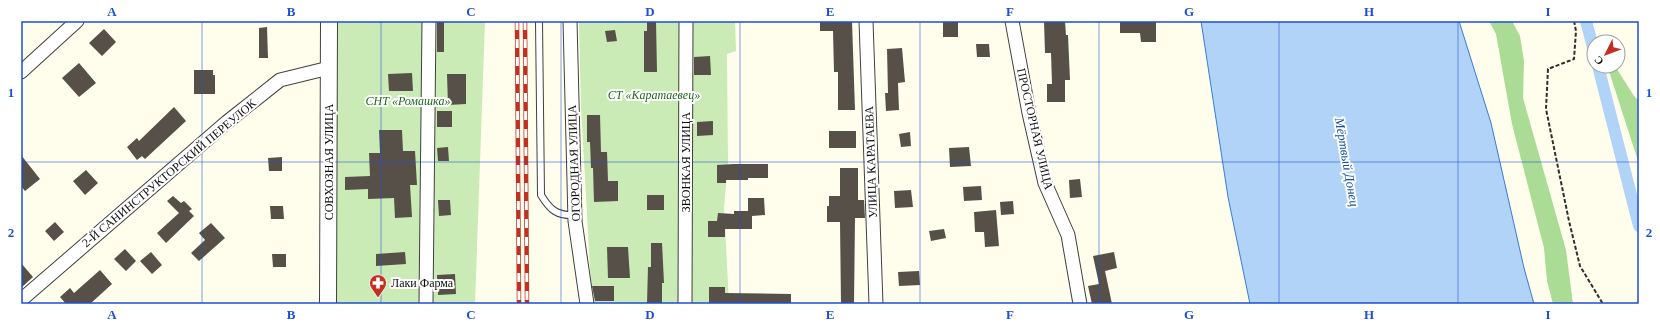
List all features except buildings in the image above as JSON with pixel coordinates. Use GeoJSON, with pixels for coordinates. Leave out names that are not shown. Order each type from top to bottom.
{"type":"FeatureCollection","features":[{"type":"Feature","properties":{"kind":"street"},"geometry":{"type":"LineString","coordinates":[[21,72],[78,21]]}},
{"type":"Feature","properties":{"kind":"street","name":"СОВХОЗНАЯ УЛИЦА"},"geometry":{"type":"LineString","coordinates":[[328,304],[329,21]]}},
{"type":"Feature","properties":{"kind":"street"},"geometry":{"type":"LineString","coordinates":[[426,304],[429,21]]}},
{"type":"Feature","properties":{"kind":"street","name":"ОГОРОДНАЯ УЛИЦА"},"geometry":{"type":"LineString","coordinates":[[570,21],[575,215],[587,304]]}},
{"type":"Feature","properties":{"kind":"street","name":"ЗВОНКАЯ УЛИЦА"},"geometry":{"type":"LineString","coordinates":[[685,304],[686,21]]}},
{"type":"Feature","properties":{"kind":"street","name":"УЛИЦА КАРАТАЕВА"},"geometry":{"type":"LineString","coordinates":[[866,21],[876,304]]}},
{"type":"Feature","properties":{"kind":"street","name":"ПРОСТОРНАЯ УЛИЦА"},"geometry":{"type":"LineString","coordinates":[[1012,21],[1029,113],[1045,183],[1068,235],[1080,304]]}},
{"type":"Feature","properties":{"kind":"street","name":"2-Й САНИНСТРУКТОРСКИЙ ПЕРЕУЛОК"},"geometry":{"type":"LineString","coordinates":[[21,300],[227,122],[280,80],[330,68]]}},
{"type":"Feature","properties":{"kind":"lane"},"geometry":{"type":"LineString","coordinates":[[539,21],[541,195],[548,207],[563,216],[575,215]]}},
{"type":"Feature","properties":{"kind":"path"},"geometry":{"type":"LineString","coordinates":[[1574,21],[1576,31],[1574,59],[1548,69],[1546,109],[1569,221],[1580,266],[1603,304]]}},
{"type":"Feature","properties":{"kind":"green space","name":"СНТ «Ромашка»"},"geometry":{"type":"Polygon","coordinates":[[[335,21],[485,21],[475,304],[329,304],[335,21]]]}},
{"type":"Feature","properties":{"kind":"green space","name":"СТ «Каратаевец»"},"geometry":{"type":"Polygon","coordinates":[[[579,21],[735,21],[736,51],[727,54],[728,163],[724,207],[729,304],[592,304],[581,107],[579,21]]]}},
{"type":"Feature","properties":{"kind":"green space"},"geometry":{"type":"Polygon","coordinates":[[[1489,21],[1512,21],[1520,36],[1524,61],[1523,98],[1566,250],[1573,304],[1553,304],[1547,281],[1544,248],[1512,124],[1496,34],[1489,21]]]}},
{"type":"Feature","properties":{"kind":"green space"},"geometry":{"type":"Polygon","coordinates":[[[1610,74],[1620,74],[1634,96],[1639,101],[1639,164],[1610,74]]]}},
{"type":"Feature","properties":{"kind":"water","name":"Мёртвый Донец"},"geometry":{"type":"Polygon","coordinates":[[[1201,21],[1459,21],[1491,123],[1524,268],[1534,304],[1250,304],[1228,197],[1201,21]]]}},
{"type":"Feature","properties":{"kind":"waterway"},"geometry":{"type":"LineString","coordinates":[[1586,21],[1589,34]]}},
{"type":"Feature","properties":{"kind":"waterway"},"geometry":{"type":"LineString","coordinates":[[1600,74],[1639,226]]}},
{"type":"Feature","properties":{"kind":"railway"},"geometry":{"type":"LineString","coordinates":[[517,21],[519,304]]}},
{"type":"Feature","properties":{"kind":"railway"},"geometry":{"type":"LineString","coordinates":[[525,21],[527,304]]}},
{"type":"Feature","properties":{"kind":"place","name":"Лаки Фарма"},"geometry":{"type":"Point","coordinates":[378,298]}}]}
